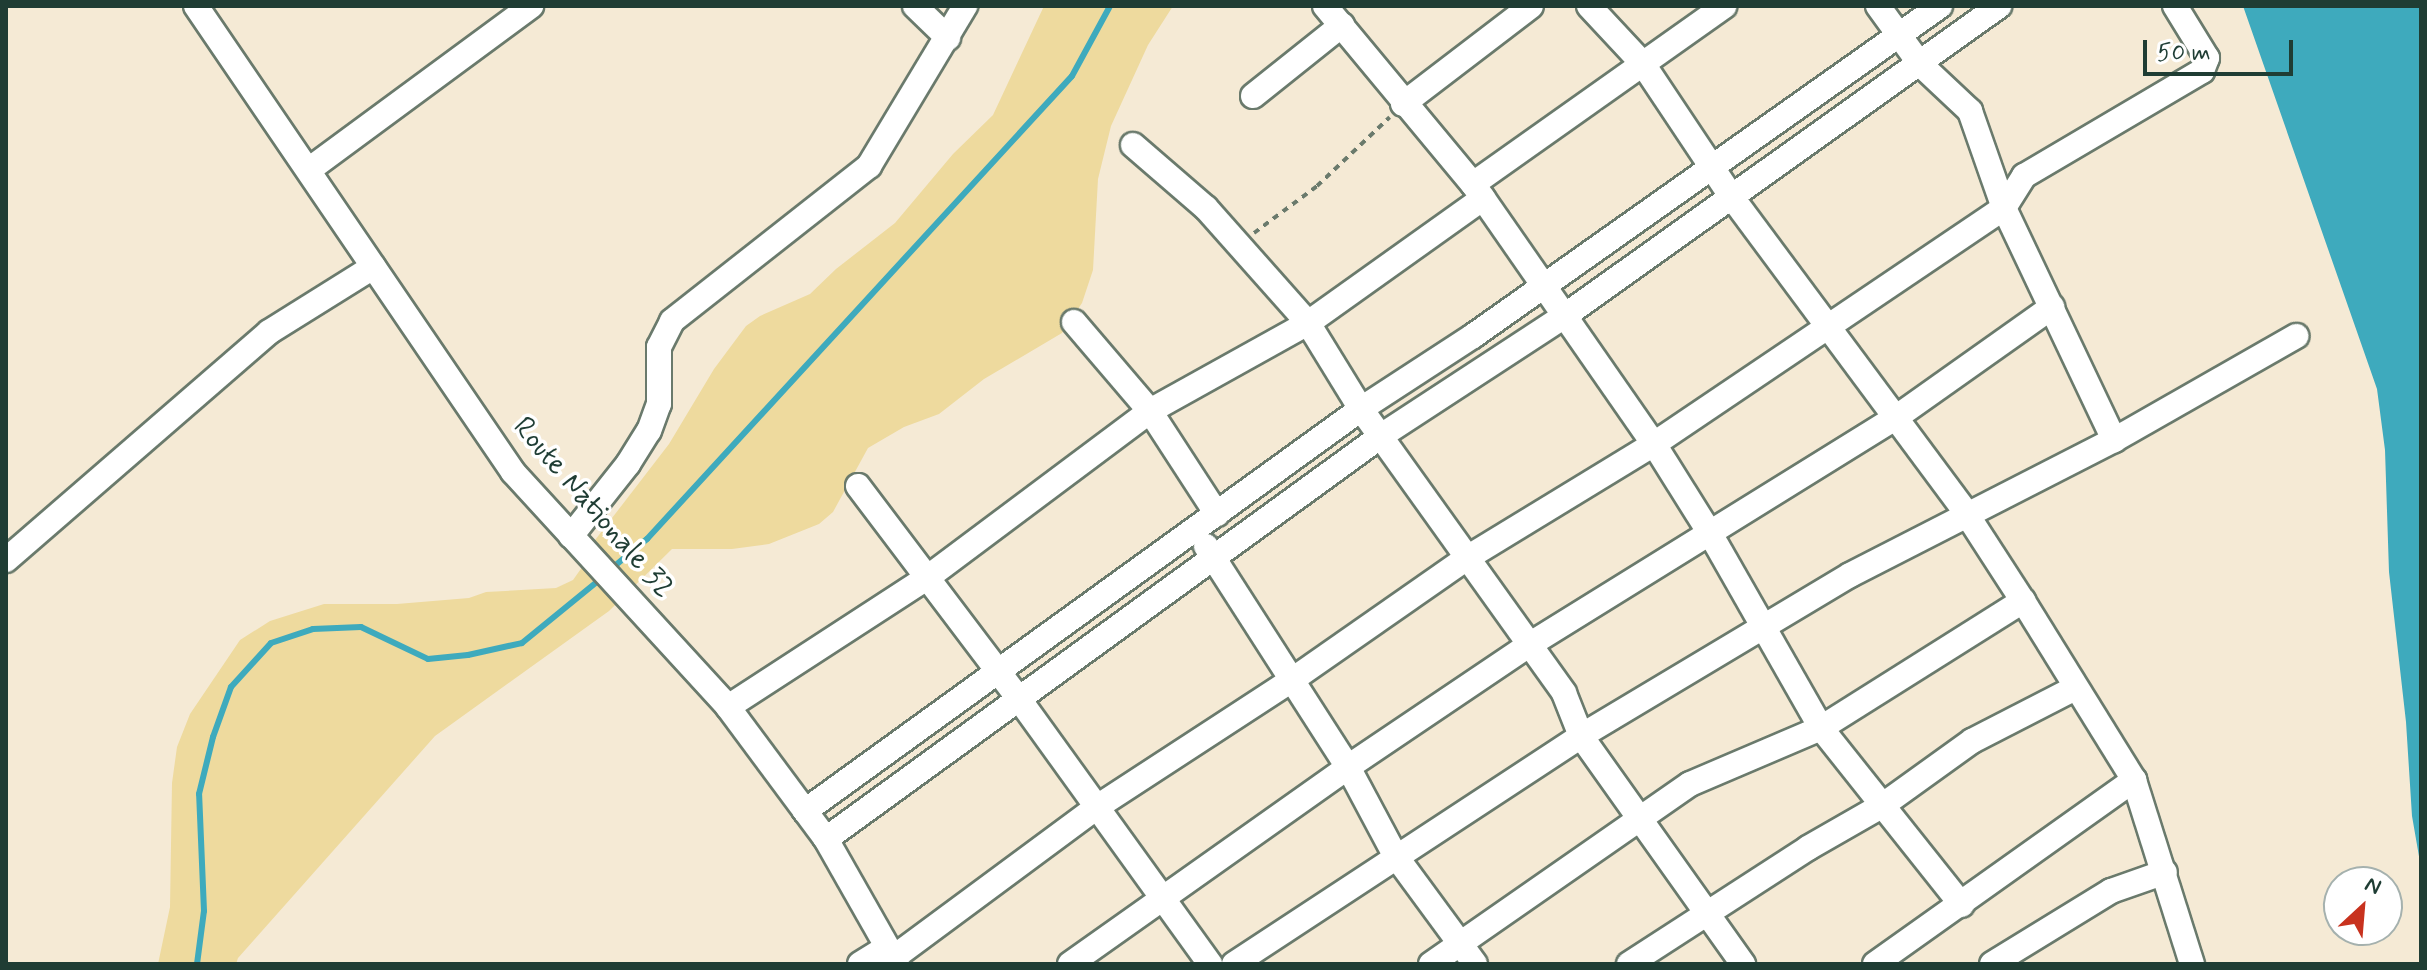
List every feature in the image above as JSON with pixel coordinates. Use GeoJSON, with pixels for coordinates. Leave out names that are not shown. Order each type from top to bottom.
{"type":"FeatureCollection","features":[{"type":"Feature","properties":{"kind":"street","name":"Route Nationale 32"},"geometry":{"type":"LineString","coordinates":[[196,6],[310,169],[513,472],[728,707],[826,839],[892,956]]}},
{"type":"Feature","properties":{"kind":"street"},"geometry":{"type":"LineString","coordinates":[[310,169],[531,6]]}},
{"type":"Feature","properties":{"kind":"street"},"geometry":{"type":"LineString","coordinates":[[915,6],[948,38]]}},
{"type":"Feature","properties":{"kind":"street"},"geometry":{"type":"LineString","coordinates":[[571,536],[628,464],[649,431],[659,404],[659,347],[672,321],[869,166],[965,6]]}},
{"type":"Feature","properties":{"kind":"street"},"geometry":{"type":"LineString","coordinates":[[1403,104],[1531,6]]}},
{"type":"Feature","properties":{"kind":"street"},"geometry":{"type":"LineString","coordinates":[[1589,6],[1643,64],[1731,196],[1898,416],[2023,601],[2134,780],[2192,964]]}},
{"type":"Feature","properties":{"kind":"street"},"geometry":{"type":"LineString","coordinates":[[728,707],[927,578],[1150,411],[1308,323],[1643,64],[1724,6]]}},
{"type":"Feature","properties":{"kind":"street"},"geometry":{"type":"LineString","coordinates":[[1878,6],[1920,64],[1970,111],[2004,208],[2114,440]]}},
{"type":"Feature","properties":{"kind":"street"},"geometry":{"type":"LineString","coordinates":[[805,811],[1361,409],[1542,287],[1940,6]]}},
{"type":"Feature","properties":{"kind":"street"},"geometry":{"type":"LineString","coordinates":[[826,839],[1381,436],[1563,317],[1999,6]]}},
{"type":"Feature","properties":{"kind":"street"},"geometry":{"type":"LineString","coordinates":[[860,964],[892,956],[1097,807],[1292,680],[1467,558],[1654,444],[2004,208],[2024,176],[2202,71],[2207,58],[2175,6]]}},
{"type":"Feature","properties":{"kind":"street"},"geometry":{"type":"LineString","coordinates":[[1253,96],[1339,14],[1403,104],[1478,191],[1654,444],[1711,535],[1821,728],[1962,905]]}},
{"type":"Feature","properties":{"kind":"street"},"geometry":{"type":"LineString","coordinates":[[1133,145],[1206,208],[1308,323],[1361,409],[1564,693],[1581,736],[1743,964]]}},
{"type":"Feature","properties":{"kind":"street"},"geometry":{"type":"LineString","coordinates":[[6,560],[269,332],[373,267]]}},
{"type":"Feature","properties":{"kind":"street"},"geometry":{"type":"LineString","coordinates":[[1070,964],[1165,900],[1348,767],[1529,645],[1711,535],[1898,416],[2052,307]]}},
{"type":"Feature","properties":{"kind":"street"},"geometry":{"type":"LineString","coordinates":[[1074,322],[1150,411],[1217,514]]}},
{"type":"Feature","properties":{"kind":"street"},"geometry":{"type":"LineString","coordinates":[[1234,964],[1395,855],[1581,736],[1850,575],[2114,440],[2296,336]]}},
{"type":"Feature","properties":{"kind":"street"},"geometry":{"type":"LineString","coordinates":[[858,486],[1019,699],[1210,964]]}},
{"type":"Feature","properties":{"kind":"street"},"geometry":{"type":"LineString","coordinates":[[1195,531],[1348,767],[1395,855],[1475,964]]}},
{"type":"Feature","properties":{"kind":"street"},"geometry":{"type":"LineString","coordinates":[[1431,964],[1690,784],[1821,728],[2023,601]]}},
{"type":"Feature","properties":{"kind":"street"},"geometry":{"type":"LineString","coordinates":[[1629,964],[1808,848],[1883,805],[1972,741],[2075,688]]}},
{"type":"Feature","properties":{"kind":"street"},"geometry":{"type":"LineString","coordinates":[[1875,964],[2134,780]]}},
{"type":"Feature","properties":{"kind":"street"},"geometry":{"type":"LineString","coordinates":[[1992,964],[2111,891],[2165,872]]}},
{"type":"Feature","properties":{"kind":"path"},"geometry":{"type":"LineString","coordinates":[[1240,244],[1317,186],[1403,104]]}},
{"type":"Feature","properties":{"kind":"sand"},"geometry":{"type":"Polygon","coordinates":[[[1044,6],[1173,6],[1148,45],[1111,126],[1098,179],[1093,270],[1082,303],[1062,333],[984,379],[939,414],[904,427],[868,448],[833,512],[819,524],[769,544],[732,549],[672,549],[609,611],[435,736],[238,958],[236,964],[158,964],[170,907],[172,783],[177,747],[190,714],[240,640],[270,621],[324,604],[397,604],[469,598],[486,592],[556,588],[573,580],[590,556],[592,544],[669,444],[714,369],[746,326],[760,316],[810,294],[836,269],[895,223],[953,154],[993,115],[1044,6]]]}},
{"type":"Feature","properties":{"kind":"water"},"geometry":{"type":"Polygon","coordinates":[[[2243,6],[2421,6],[2421,868],[2412,816],[2406,722],[2389,572],[2385,450],[2377,389],[2243,6]]]}},
{"type":"Feature","properties":{"kind":"waterway"},"geometry":{"type":"LineString","coordinates":[[611,569],[647,539],[1072,76],[1110,6]]}},
{"type":"Feature","properties":{"kind":"waterway"},"geometry":{"type":"LineString","coordinates":[[197,964],[204,911],[199,794],[213,737],[231,687],[271,643],[313,629],[361,627],[428,659],[468,655],[522,643],[603,577]]}}]}
